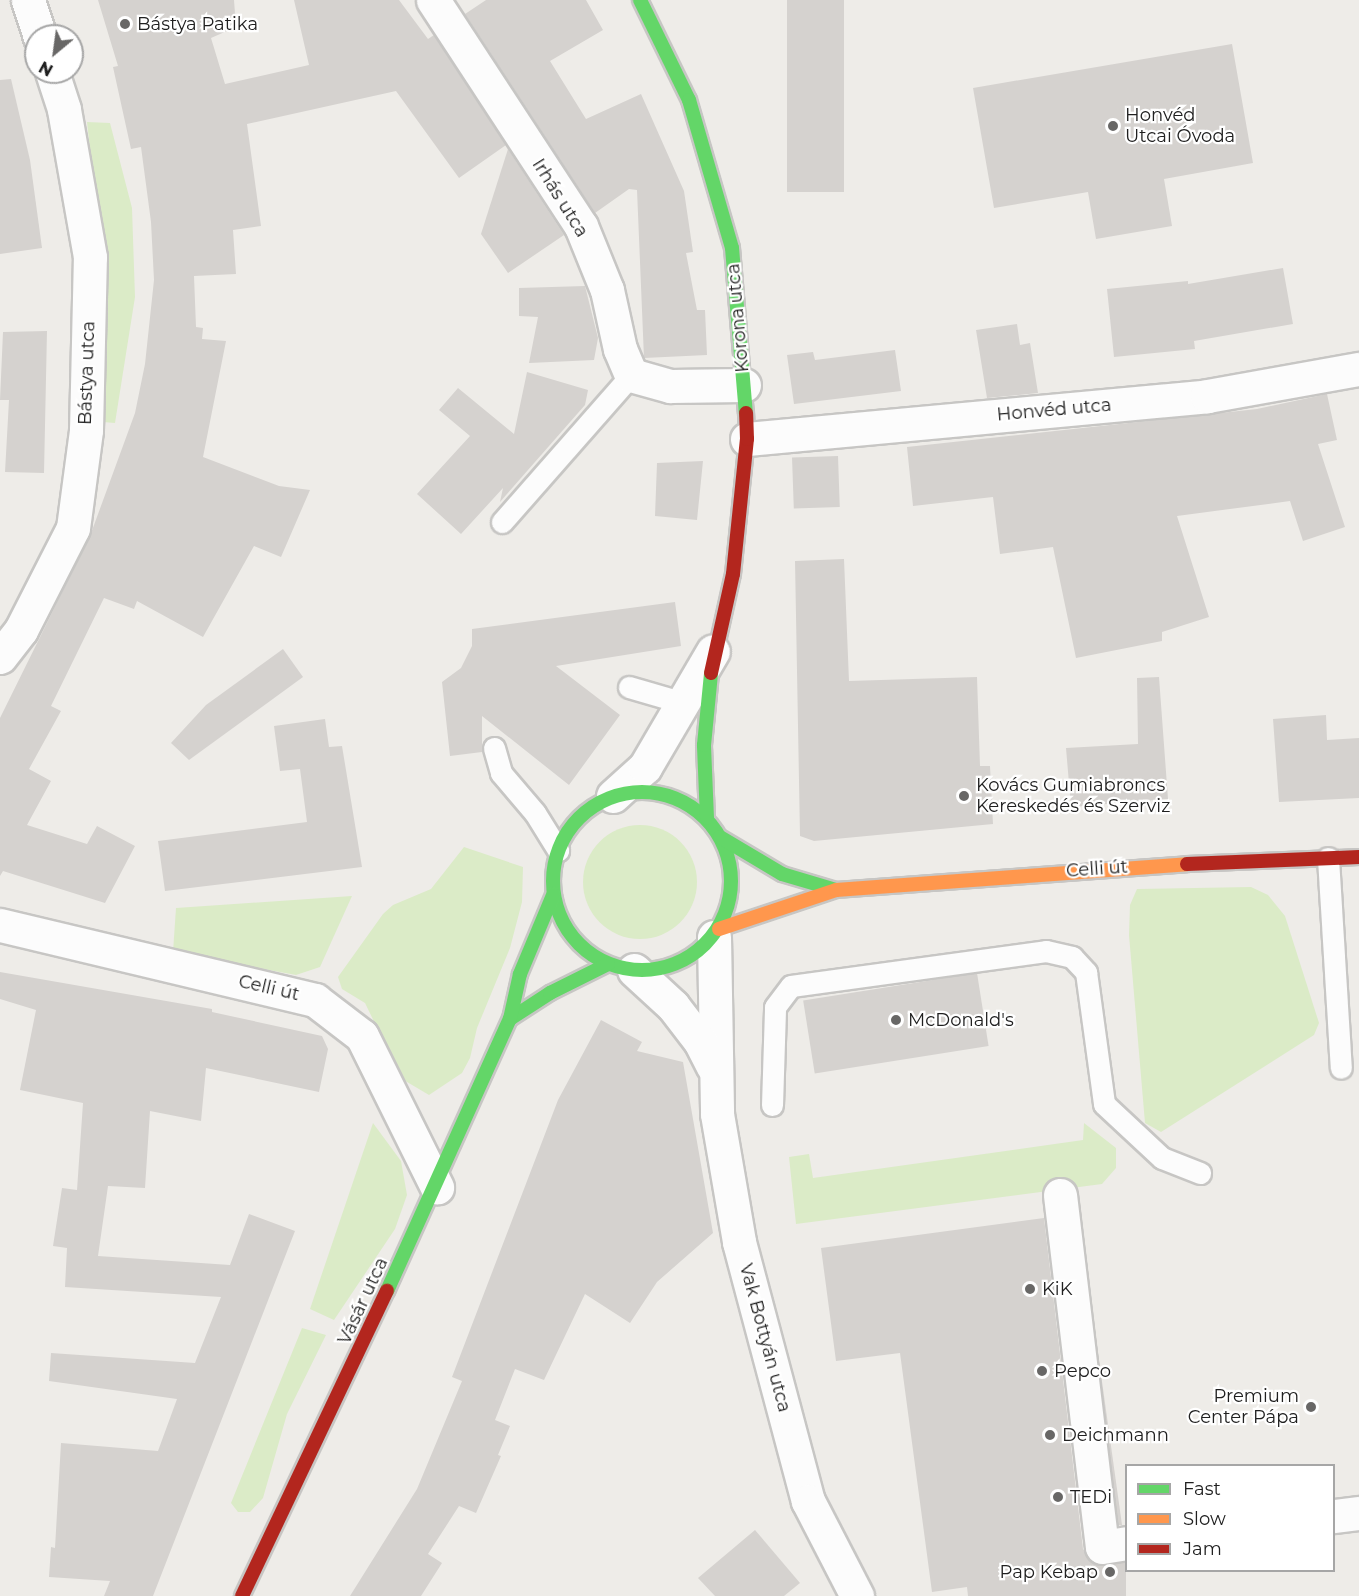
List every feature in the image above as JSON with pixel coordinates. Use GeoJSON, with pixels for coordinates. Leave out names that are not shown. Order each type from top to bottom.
{"type":"FeatureCollection","features":[{"type":"Feature","properties":{"kind":"street"},"geometry":{"type":"LineString","coordinates":[[28,0],[36,24]]}},
{"type":"Feature","properties":{"kind":"street","name":"Irhás utca"},"geometry":{"type":"LineString","coordinates":[[433,0],[581,226],[607,290],[620,350],[631,375]]}},
{"type":"Feature","properties":{"kind":"street","name":"Korona utca"},"geometry":{"type":"LineString","coordinates":[[640,0],[689,100],[732,248],[744,385],[747,439],[733,574],[713,651],[704,745],[706,819]]}},
{"type":"Feature","properties":{"kind":"street","name":"Bástya utca"},"geometry":{"type":"LineString","coordinates":[[0,657],[21,630],[73,528],[86,430],[90,257],[64,109],[56,84]]}},
{"type":"Feature","properties":{"kind":"street","name":"Honvéd utca"},"geometry":{"type":"LineString","coordinates":[[747,439],[1207,396],[1359,369]]}},
{"type":"Feature","properties":{"kind":"street"},"geometry":{"type":"LineString","coordinates":[[631,375],[670,386],[744,385]]}},
{"type":"Feature","properties":{"kind":"street","name":"Korona utca"},"geometry":{"type":"LineString","coordinates":[[613,796],[645,767],[713,651]]}},
{"type":"Feature","properties":{"kind":"street"},"geometry":{"type":"LineString","coordinates":[[510,1018],[550,993],[621,967],[674,964],[716,933],[732,882],[729,859],[720,837],[706,819],[679,799],[646,791],[613,796],[590,808],[571,826],[558,850],[553,895],[572,936],[621,967]]}},
{"type":"Feature","properties":{"kind":"street","name":"Celli út"},"geometry":{"type":"LineString","coordinates":[[720,837],[782,874],[836,890]]}},
{"type":"Feature","properties":{"kind":"street","name":"Celli út"},"geometry":{"type":"LineString","coordinates":[[716,933],[741,919],[836,890],[1110,868],[1359,857]]}},
{"type":"Feature","properties":{"kind":"street","name":"Vásár utca"},"geometry":{"type":"LineString","coordinates":[[242,1596],[437,1187],[510,1018],[520,974],[553,895]]}},
{"type":"Feature","properties":{"kind":"street","name":"Celli út"},"geometry":{"type":"LineString","coordinates":[[0,925],[315,1000],[362,1036],[391,1088],[437,1187]]}},
{"type":"Feature","properties":{"kind":"street","name":"Vak Bottyán utca"},"geometry":{"type":"LineString","coordinates":[[716,933],[714,1068],[717,1114],[739,1242],[808,1501],[857,1596]]}},
{"type":"Feature","properties":{"kind":"street","name":"Vak Bottyán utca"},"geometry":{"type":"LineString","coordinates":[[621,967],[673,1006],[700,1041],[714,1068]]}},
{"type":"Feature","properties":{"kind":"street"},"geometry":{"type":"LineString","coordinates":[[1060,1195],[1102,1547],[1125,1544]]}},
{"type":"Feature","properties":{"kind":"street"},"geometry":{"type":"LineString","coordinates":[[1335,1516],[1359,1513]]}},
{"type":"Feature","properties":{"kind":"lane"},"geometry":{"type":"LineString","coordinates":[[502,522],[631,375]]}},
{"type":"Feature","properties":{"kind":"lane"},"geometry":{"type":"LineString","coordinates":[[629,687],[684,703]]}},
{"type":"Feature","properties":{"kind":"lane"},"geometry":{"type":"LineString","coordinates":[[494,748],[501,773],[536,813],[558,850]]}},
{"type":"Feature","properties":{"kind":"lane"},"geometry":{"type":"LineString","coordinates":[[1328,858],[1341,1068]]}},
{"type":"Feature","properties":{"kind":"lane"},"geometry":{"type":"LineString","coordinates":[[772,1105],[775,1007],[791,986],[1046,951],[1072,957],[1086,972],[1104,1104],[1162,1158],[1200,1173]]}},
{"type":"Feature","properties":{"kind":"green space"},"geometry":{"type":"Polygon","coordinates":[[[87,122],[110,123],[132,208],[135,297],[115,423],[103,422],[100,239],[87,122]]]}},
{"type":"Feature","properties":{"kind":"green space"},"geometry":{"type":"Polygon","coordinates":[[[640,825],[662,829],[681,841],[693,860],[697,882],[693,904],[681,923],[662,935],[640,939],[618,935],[599,923],[587,904],[583,882],[587,860],[599,841],[618,829],[640,825]]]}},
{"type":"Feature","properties":{"kind":"green space"},"geometry":{"type":"Polygon","coordinates":[[[464,847],[523,867],[522,902],[510,948],[477,1028],[470,1058],[462,1073],[429,1095],[402,1079],[365,1003],[342,989],[338,977],[383,914],[393,905],[431,889],[464,847]]]}},
{"type":"Feature","properties":{"kind":"green space"},"geometry":{"type":"Polygon","coordinates":[[[1251,887],[1268,895],[1285,916],[1319,1023],[1314,1035],[1161,1132],[1145,1123],[1129,935],[1130,905],[1137,889],[1251,887]]]}},
{"type":"Feature","properties":{"kind":"green space"},"geometry":{"type":"Polygon","coordinates":[[[352,896],[320,967],[296,975],[173,952],[176,908],[352,896]]]}},
{"type":"Feature","properties":{"kind":"green space"},"geometry":{"type":"Polygon","coordinates":[[[373,1123],[401,1161],[407,1195],[395,1229],[334,1320],[310,1309],[373,1123]]]}},
{"type":"Feature","properties":{"kind":"green space"},"geometry":{"type":"Polygon","coordinates":[[[1084,1123],[1116,1148],[1116,1168],[1102,1184],[796,1224],[789,1157],[809,1154],[813,1178],[1083,1140],[1084,1123]]]}},
{"type":"Feature","properties":{"kind":"green space"},"geometry":{"type":"Polygon","coordinates":[[[302,1328],[326,1335],[287,1414],[263,1498],[250,1512],[238,1512],[231,1503],[302,1328]]]}},
{"type":"Feature","properties":{"kind":"building"},"geometry":{"type":"Polygon","coordinates":[[[98,0],[234,0],[236,27],[211,38],[225,84],[309,65],[294,0],[399,0],[428,39],[434,35],[506,145],[459,178],[396,91],[247,124],[261,226],[233,230],[236,274],[194,276],[196,327],[203,328],[202,339],[226,341],[203,457],[279,486],[310,490],[281,557],[254,546],[203,637],[137,601],[134,609],[104,598],[51,706],[61,711],[29,769],[51,781],[27,825],[87,844],[97,826],[135,846],[105,903],[3,871],[0,876],[0,718],[90,536],[135,413],[145,364],[154,280],[151,222],[141,147],[131,149],[113,67],[118,66],[98,0]]]}},
{"type":"Feature","properties":{"kind":"building"},"geometry":{"type":"Polygon","coordinates":[[[486,0],[586,0],[603,30],[550,61],[586,119],[641,94],[684,191],[693,252],[686,253],[697,310],[705,310],[707,355],[644,358],[637,190],[629,189],[595,213],[465,14],[486,0]]]}},
{"type":"Feature","properties":{"kind":"building"},"geometry":{"type":"Polygon","coordinates":[[[787,0],[844,0],[844,192],[787,192],[787,0]]]}},
{"type":"Feature","properties":{"kind":"building"},"geometry":{"type":"Polygon","coordinates":[[[1232,44],[1253,163],[1164,179],[1172,226],[1096,239],[1088,192],[994,208],[973,88],[1232,44]]]}},
{"type":"Feature","properties":{"kind":"building"},"geometry":{"type":"Polygon","coordinates":[[[11,79],[30,160],[42,248],[0,254],[0,80],[11,79]]]}},
{"type":"Feature","properties":{"kind":"building"},"geometry":{"type":"Polygon","coordinates":[[[508,149],[564,235],[508,273],[481,234],[508,149]]]}},
{"type":"Feature","properties":{"kind":"building"},"geometry":{"type":"Polygon","coordinates":[[[1283,268],[1293,324],[1194,341],[1195,349],[1114,357],[1107,289],[1188,281],[1188,284],[1283,268]]]}},
{"type":"Feature","properties":{"kind":"building"},"geometry":{"type":"Polygon","coordinates":[[[585,286],[598,338],[594,360],[529,363],[538,317],[519,316],[519,288],[585,286]]]}},
{"type":"Feature","properties":{"kind":"building"},"geometry":{"type":"Polygon","coordinates":[[[1017,324],[1020,345],[1030,343],[1038,393],[987,398],[976,330],[1017,324]]]}},
{"type":"Feature","properties":{"kind":"building"},"geometry":{"type":"Polygon","coordinates":[[[47,331],[44,473],[5,472],[9,400],[0,400],[3,332],[47,331]]]}},
{"type":"Feature","properties":{"kind":"building"},"geometry":{"type":"Polygon","coordinates":[[[895,350],[901,391],[794,404],[787,355],[813,352],[815,360],[895,350]]]}},
{"type":"Feature","properties":{"kind":"building"},"geometry":{"type":"Polygon","coordinates":[[[527,372],[588,390],[585,405],[500,502],[503,488],[461,534],[417,494],[470,436],[439,410],[458,388],[514,434],[527,372]]]}},
{"type":"Feature","properties":{"kind":"building"},"geometry":{"type":"Polygon","coordinates":[[[1327,394],[1337,440],[1318,444],[1345,527],[1303,541],[1290,501],[1177,516],[1209,617],[1162,632],[1162,641],[1076,658],[1053,547],[1000,554],[993,497],[913,506],[907,447],[1257,409],[1327,394]]]}},
{"type":"Feature","properties":{"kind":"building"},"geometry":{"type":"Polygon","coordinates":[[[838,456],[840,507],[794,509],[792,458],[838,456]]]}},
{"type":"Feature","properties":{"kind":"building"},"geometry":{"type":"Polygon","coordinates":[[[703,461],[697,520],[655,516],[657,463],[703,461]]]}},
{"type":"Feature","properties":{"kind":"building"},"geometry":{"type":"Polygon","coordinates":[[[844,559],[849,681],[977,677],[980,766],[990,766],[993,824],[814,841],[800,836],[795,561],[844,559]]]}},
{"type":"Feature","properties":{"kind":"building"},"geometry":{"type":"Polygon","coordinates":[[[675,602],[681,646],[556,666],[620,715],[569,785],[482,716],[482,752],[450,756],[442,682],[461,668],[472,646],[472,629],[675,602]]]}},
{"type":"Feature","properties":{"kind":"building"},"geometry":{"type":"Polygon","coordinates":[[[283,649],[303,677],[189,760],[171,743],[206,705],[283,649]]]}},
{"type":"Feature","properties":{"kind":"building"},"geometry":{"type":"Polygon","coordinates":[[[1159,677],[1168,799],[1071,807],[1066,748],[1138,744],[1137,678],[1159,677]]]}},
{"type":"Feature","properties":{"kind":"building"},"geometry":{"type":"Polygon","coordinates":[[[1326,715],[1327,740],[1359,738],[1359,798],[1279,802],[1273,719],[1326,715]]]}},
{"type":"Feature","properties":{"kind":"building"},"geometry":{"type":"Polygon","coordinates":[[[325,719],[329,747],[342,746],[362,867],[165,891],[158,841],[307,822],[300,769],[280,771],[274,726],[325,719]]]}},
{"type":"Feature","properties":{"kind":"building"},"geometry":{"type":"Polygon","coordinates":[[[0,972],[212,1009],[212,1012],[322,1036],[328,1049],[319,1092],[206,1068],[201,1121],[150,1111],[145,1188],[108,1186],[98,1256],[230,1265],[249,1214],[295,1231],[153,1596],[104,1596],[110,1581],[49,1577],[51,1547],[55,1548],[61,1443],[158,1451],[177,1399],[49,1381],[51,1353],[195,1363],[221,1297],[65,1287],[67,1248],[53,1246],[62,1188],[77,1190],[83,1103],[20,1090],[36,1010],[0,999],[0,972]]]}},
{"type":"Feature","properties":{"kind":"building","name":"McDonald's"},"geometry":{"type":"Polygon","coordinates":[[[977,973],[989,1046],[815,1074],[803,1001],[977,973]]]}},
{"type":"Feature","properties":{"kind":"building"},"geometry":{"type":"Polygon","coordinates":[[[601,1020],[642,1042],[637,1051],[683,1062],[713,1233],[657,1282],[630,1323],[585,1294],[544,1380],[515,1369],[495,1420],[510,1426],[498,1455],[501,1456],[476,1513],[459,1506],[428,1554],[442,1563],[421,1596],[350,1596],[417,1489],[462,1381],[452,1377],[558,1100],[601,1020]]]}},
{"type":"Feature","properties":{"kind":"building"},"geometry":{"type":"Polygon","coordinates":[[[1044,1218],[1083,1549],[1096,1565],[1125,1562],[1126,1596],[968,1596],[967,1587],[932,1592],[900,1353],[836,1361],[821,1248],[1044,1218]]]}},
{"type":"Feature","properties":{"kind":"building"},"geometry":{"type":"Polygon","coordinates":[[[1094,1324],[1122,1525],[1118,1525],[1094,1324]]]}},
{"type":"Feature","properties":{"kind":"building"},"geometry":{"type":"Polygon","coordinates":[[[755,1530],[800,1583],[784,1596],[715,1596],[698,1578],[755,1530]]]}},
{"type":"Feature","properties":{"kind":"traffic: fast"},"geometry":{"type":"LineString","coordinates":[[640,0],[689,100],[732,248],[746,413]]}},
{"type":"Feature","properties":{"kind":"traffic: fast"},"geometry":{"type":"LineString","coordinates":[[707,818],[704,745],[711,673]]}},
{"type":"Feature","properties":{"kind":"traffic: fast"},"geometry":{"type":"LineString","coordinates":[[642,792],[676,799],[692,807],[705,818],[716,831],[724,847],[731,881],[724,915],[716,931],[705,944],[692,955],[676,963],[642,970],[608,963],[592,955],[579,944],[568,931],[560,915],[553,881],[560,847],[568,831],[579,818],[592,807],[608,799],[642,792]]}},
{"type":"Feature","properties":{"kind":"traffic: fast"},"geometry":{"type":"LineString","coordinates":[[720,837],[782,874],[836,890]]}},
{"type":"Feature","properties":{"kind":"traffic: fast"},"geometry":{"type":"LineString","coordinates":[[387,1291],[510,1019],[520,974],[553,895]]}},
{"type":"Feature","properties":{"kind":"traffic: fast"},"geometry":{"type":"LineString","coordinates":[[510,1019],[550,993],[608,964]]}},
{"type":"Feature","properties":{"kind":"traffic: slow"},"geometry":{"type":"LineString","coordinates":[[719,929],[836,890],[1187,864]]}},
{"type":"Feature","properties":{"kind":"traffic: jam"},"geometry":{"type":"LineString","coordinates":[[711,673],[733,574],[747,439],[746,413]]}},
{"type":"Feature","properties":{"kind":"traffic: jam"},"geometry":{"type":"LineString","coordinates":[[1187,864],[1359,857]]}},
{"type":"Feature","properties":{"kind":"traffic: jam"},"geometry":{"type":"LineString","coordinates":[[242,1596],[387,1291]]}},
{"type":"Feature","properties":{"kind":"place","name":"Bástya Patika"},"geometry":{"type":"Point","coordinates":[125,24]}},
{"type":"Feature","properties":{"kind":"place","name":"Honvéd Utcai Óvoda"},"geometry":{"type":"Point","coordinates":[1113,126]}},
{"type":"Feature","properties":{"kind":"place","name":"Kovács Gumiabroncs Kereskedés és Szerviz"},"geometry":{"type":"Point","coordinates":[964,796]}},
{"type":"Feature","properties":{"kind":"place","name":"McDonald's"},"geometry":{"type":"Point","coordinates":[896,1020]}},
{"type":"Feature","properties":{"kind":"place","name":"KiK"},"geometry":{"type":"Point","coordinates":[1030,1289]}},
{"type":"Feature","properties":{"kind":"place","name":"Pepco"},"geometry":{"type":"Point","coordinates":[1042,1371]}},
{"type":"Feature","properties":{"kind":"place","name":"Premium Center Pápa"},"geometry":{"type":"Point","coordinates":[1311,1407]}},
{"type":"Feature","properties":{"kind":"place","name":"Deichmann"},"geometry":{"type":"Point","coordinates":[1050,1435]}},
{"type":"Feature","properties":{"kind":"place","name":"TEDi"},"geometry":{"type":"Point","coordinates":[1058,1497]}},
{"type":"Feature","properties":{"kind":"place","name":"Pap Kebap"},"geometry":{"type":"Point","coordinates":[1110,1572]}}]}
